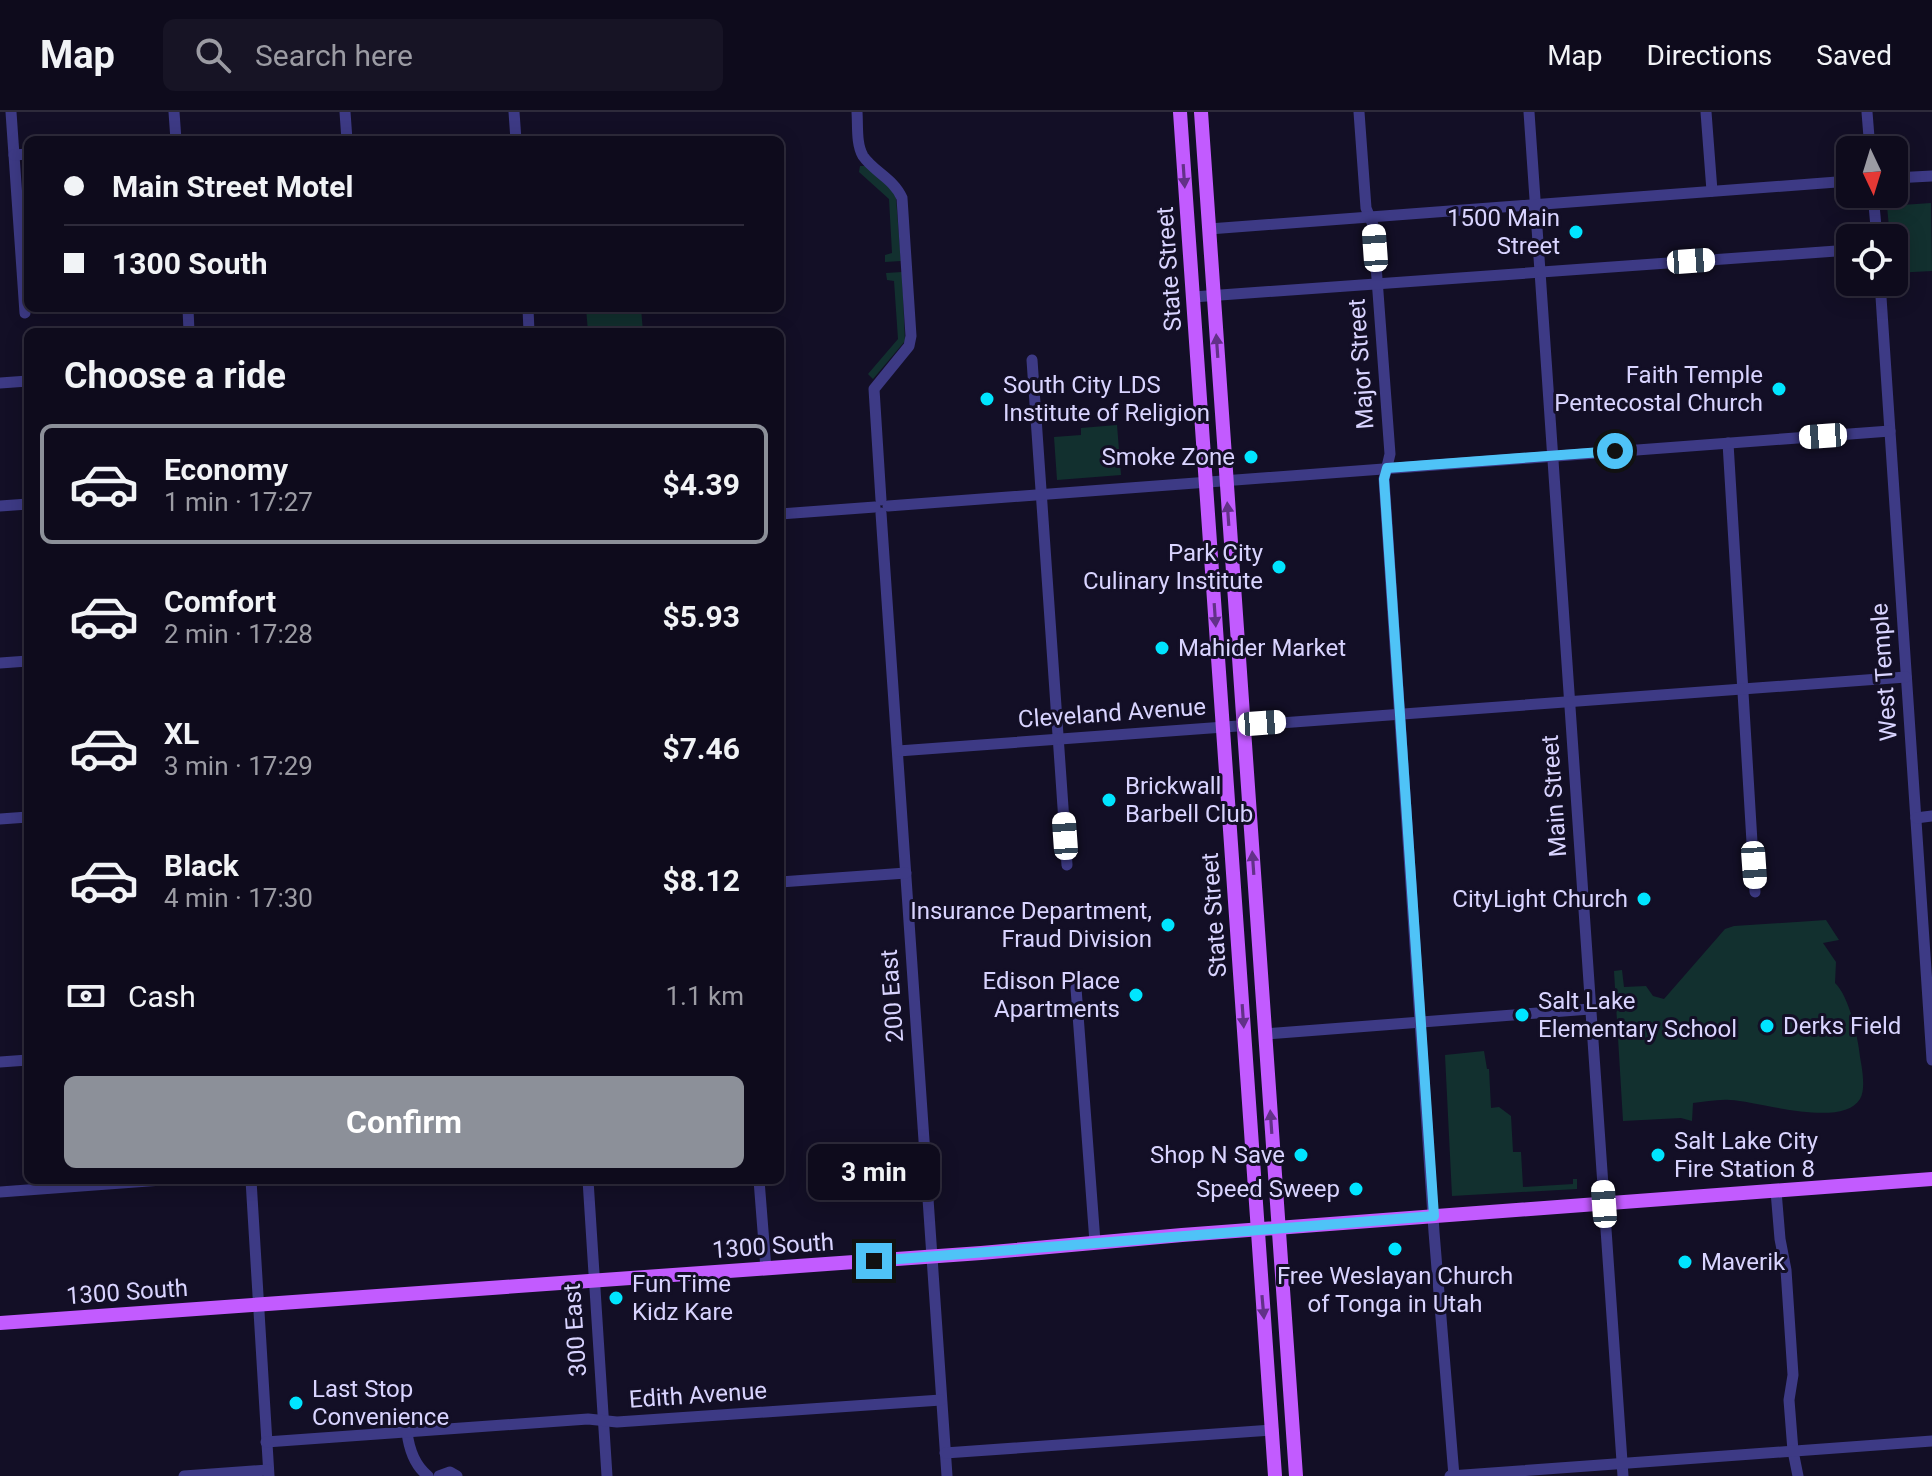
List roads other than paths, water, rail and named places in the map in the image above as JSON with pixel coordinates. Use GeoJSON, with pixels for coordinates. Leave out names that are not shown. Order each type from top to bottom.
{"type":"FeatureCollection","features":[{"type":"Feature","properties":{"kind":"main road","name":"State Street"},"geometry":{"type":"LineString","coordinates":[[1180,112],[1275,1476]]}},
{"type":"Feature","properties":{"kind":"main road","name":"State Street"},"geometry":{"type":"LineString","coordinates":[[1201,112],[1296,1476]]}},
{"type":"Feature","properties":{"kind":"main road","name":"1300 South"},"geometry":{"type":"LineString","coordinates":[[0,1323],[931,1257],[1257,1229],[1932,1179]]}},
{"type":"Feature","properties":{"kind":"main road"},"geometry":{"type":"LineString","coordinates":[[1274,1460],[1288,1476]]}},
{"type":"Feature","properties":{"kind":"street"},"geometry":{"type":"LineString","coordinates":[[11,112],[24,252]]}},
{"type":"Feature","properties":{"kind":"street"},"geometry":{"type":"LineString","coordinates":[[174,112],[176,136]]}},
{"type":"Feature","properties":{"kind":"street"},"geometry":{"type":"LineString","coordinates":[[345,112],[347,136]]}},
{"type":"Feature","properties":{"kind":"street"},"geometry":{"type":"LineString","coordinates":[[514,112],[516,136]]}},
{"type":"Feature","properties":{"kind":"street","name":"200 East"},"geometry":{"type":"LineString","coordinates":[[857,112],[858,138],[864,158],[892,182],[902,198],[911,326],[909,346],[874,389],[947,1476]]}},
{"type":"Feature","properties":{"kind":"street","name":"Major Street"},"geometry":{"type":"LineString","coordinates":[[1359,112],[1366,208],[1373,225],[1390,454],[1384,479],[1452,1476]]}},
{"type":"Feature","properties":{"kind":"street","name":"Main Street"},"geometry":{"type":"LineString","coordinates":[[1529,112],[1623,1470]]}},
{"type":"Feature","properties":{"kind":"street"},"geometry":{"type":"LineString","coordinates":[[1706,112],[1712,191]]}},
{"type":"Feature","properties":{"kind":"street"},"geometry":{"type":"LineString","coordinates":[[1867,112],[1869,136]]}},
{"type":"Feature","properties":{"kind":"street"},"geometry":{"type":"LineString","coordinates":[[14,155],[24,154]]}},
{"type":"Feature","properties":{"kind":"street"},"geometry":{"type":"LineString","coordinates":[[1908,177],[1932,176]]}},
{"type":"Feature","properties":{"kind":"street"},"geometry":{"type":"LineString","coordinates":[[1209,229],[1836,182]]}},
{"type":"Feature","properties":{"kind":"street"},"geometry":{"type":"LineString","coordinates":[[1193,297],[1836,251]]}},
{"type":"Feature","properties":{"kind":"street","name":"West Temple"},"geometry":{"type":"LineString","coordinates":[[1881,296],[1932,1060]]}},
{"type":"Feature","properties":{"kind":"street"},"geometry":{"type":"LineString","coordinates":[[1032,360],[1067,865]]}},
{"type":"Feature","properties":{"kind":"street"},"geometry":{"type":"LineString","coordinates":[[0,383],[24,381]]}},
{"type":"Feature","properties":{"kind":"street"},"geometry":{"type":"LineString","coordinates":[[784,514],[1890,431]]}},
{"type":"Feature","properties":{"kind":"street"},"geometry":{"type":"LineString","coordinates":[[1728,443],[1755,892]]}},
{"type":"Feature","properties":{"kind":"street"},"geometry":{"type":"LineString","coordinates":[[0,506],[24,504]]}},
{"type":"Feature","properties":{"kind":"street"},"geometry":{"type":"LineString","coordinates":[[0,663],[24,661]]}},
{"type":"Feature","properties":{"kind":"street","name":"Cleveland Avenue"},"geometry":{"type":"LineString","coordinates":[[898,751],[1906,677]]}},
{"type":"Feature","properties":{"kind":"street"},"geometry":{"type":"LineString","coordinates":[[1916,818],[1932,816]]}},
{"type":"Feature","properties":{"kind":"street"},"geometry":{"type":"LineString","coordinates":[[0,819],[24,817]]}},
{"type":"Feature","properties":{"kind":"street"},"geometry":{"type":"LineString","coordinates":[[784,882],[906,873]]}},
{"type":"Feature","properties":{"kind":"street"},"geometry":{"type":"LineString","coordinates":[[1076,988],[1095,1242]]}},
{"type":"Feature","properties":{"kind":"street"},"geometry":{"type":"LineString","coordinates":[[1265,1034],[1590,1009]]}},
{"type":"Feature","properties":{"kind":"street"},"geometry":{"type":"LineString","coordinates":[[0,1062],[24,1060]]}},
{"type":"Feature","properties":{"kind":"street"},"geometry":{"type":"LineString","coordinates":[[0,1192],[108,1184]]}},
{"type":"Feature","properties":{"kind":"street"},"geometry":{"type":"LineString","coordinates":[[184,1476],[268,1473],[251,1184]]}},
{"type":"Feature","properties":{"kind":"street","name":"300 East"},"geometry":{"type":"LineString","coordinates":[[588,1184],[607,1476]]}},
{"type":"Feature","properties":{"kind":"street"},"geometry":{"type":"LineString","coordinates":[[759,1184],[766,1269]]}},
{"type":"Feature","properties":{"kind":"street"},"geometry":{"type":"LineString","coordinates":[[1776,1191],[1786,1270],[1793,1375],[1789,1400],[1798,1476]]}},
{"type":"Feature","properties":{"kind":"street","name":"Edith Avenue"},"geometry":{"type":"LineString","coordinates":[[266,1442],[588,1419],[620,1422],[941,1400]]}},
{"type":"Feature","properties":{"kind":"street"},"geometry":{"type":"LineString","coordinates":[[945,1453],[1273,1430]]}},
{"type":"Feature","properties":{"kind":"street"},"geometry":{"type":"LineString","coordinates":[[407,1432],[411,1454],[428,1476]]}},
{"type":"Feature","properties":{"kind":"street"},"geometry":{"type":"LineString","coordinates":[[1452,1476],[1623,1470],[1793,1451],[1932,1441]]}},
{"type":"Feature","properties":{"kind":"street"},"geometry":{"type":"LineString","coordinates":[[439,1476],[450,1472],[457,1476]]}},
{"type":"Feature","properties":{"kind":"place","name":"1500 Main Street"},"geometry":{"type":"Point","coordinates":[1576,232]}},
{"type":"Feature","properties":{"kind":"place","name":"Faith Temple Pentecostal Church"},"geometry":{"type":"Point","coordinates":[1779,389]}},
{"type":"Feature","properties":{"kind":"place","name":"South City LDS Institute of Religion"},"geometry":{"type":"Point","coordinates":[987,399]}},
{"type":"Feature","properties":{"kind":"place","name":"Smoke Zone"},"geometry":{"type":"Point","coordinates":[1251,457]}},
{"type":"Feature","properties":{"kind":"place","name":"Park City Culinary Institute"},"geometry":{"type":"Point","coordinates":[1279,567]}},
{"type":"Feature","properties":{"kind":"place","name":"Mahider Market"},"geometry":{"type":"Point","coordinates":[1162,648]}},
{"type":"Feature","properties":{"kind":"place","name":"Brickwall Barbell Club"},"geometry":{"type":"Point","coordinates":[1109,800]}},
{"type":"Feature","properties":{"kind":"place","name":"CityLight Church"},"geometry":{"type":"Point","coordinates":[1644,899]}},
{"type":"Feature","properties":{"kind":"place","name":"Insurance Department, Fraud Division"},"geometry":{"type":"Point","coordinates":[1168,925]}},
{"type":"Feature","properties":{"kind":"place","name":"Edison Place Apartments"},"geometry":{"type":"Point","coordinates":[1136,995]}},
{"type":"Feature","properties":{"kind":"place","name":"Salt Lake Elementary School"},"geometry":{"type":"Point","coordinates":[1522,1015]}},
{"type":"Feature","properties":{"kind":"place","name":"Derks Field"},"geometry":{"type":"Point","coordinates":[1767,1026]}},
{"type":"Feature","properties":{"kind":"place","name":"Shop N Save"},"geometry":{"type":"Point","coordinates":[1301,1155]}},
{"type":"Feature","properties":{"kind":"place","name":"Salt Lake City Fire Station 8"},"geometry":{"type":"Point","coordinates":[1658,1155]}},
{"type":"Feature","properties":{"kind":"place","name":"Speed Sweep"},"geometry":{"type":"Point","coordinates":[1356,1189]}},
{"type":"Feature","properties":{"kind":"place","name":"Free Weslayan Church of Tonga in Utah"},"geometry":{"type":"Point","coordinates":[1395,1249]}},
{"type":"Feature","properties":{"kind":"place","name":"Maverik"},"geometry":{"type":"Point","coordinates":[1685,1262]}},
{"type":"Feature","properties":{"kind":"place","name":"Fun Time Kidz Kare"},"geometry":{"type":"Point","coordinates":[616,1298]}},
{"type":"Feature","properties":{"kind":"place","name":"Last Stop Convenience"},"geometry":{"type":"Point","coordinates":[296,1403]}}]}
